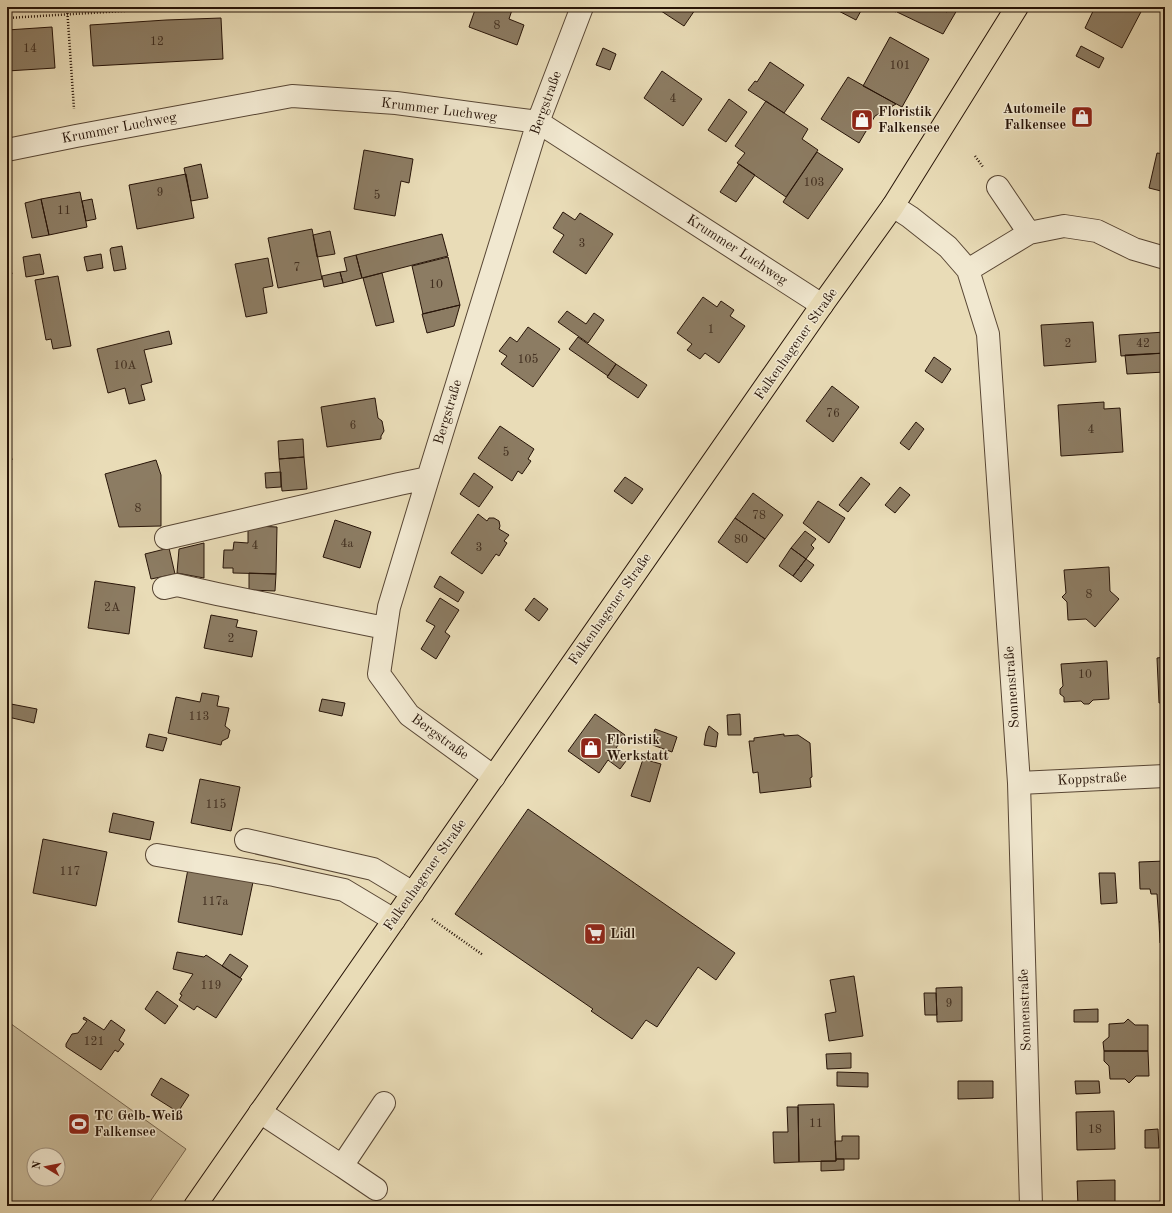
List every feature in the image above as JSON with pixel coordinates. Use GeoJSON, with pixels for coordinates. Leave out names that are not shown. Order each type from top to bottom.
{"type":"FeatureCollection","features":[{"type":"Feature","properties":{"kind":"main road","name":"Falkenhagener Straße"},"geometry":{"type":"LineString","coordinates":[[195,1206],[822,305],[893,206],[1016,7]]}},
{"type":"Feature","properties":{"kind":"street","name":"Bergstraße"},"geometry":{"type":"LineString","coordinates":[[494,776],[409,715],[379,674],[389,607],[428,478],[538,122],[582,7]]}},
{"type":"Feature","properties":{"kind":"street","name":"Krummer Luchweg"},"geometry":{"type":"LineString","coordinates":[[7,150],[292,96],[396,103],[538,122],[822,305]]}},
{"type":"Feature","properties":{"kind":"street"},"geometry":{"type":"LineString","coordinates":[[998,187],[1030,233]]}},
{"type":"Feature","properties":{"kind":"street","name":"Sonnenstraße"},"geometry":{"type":"LineString","coordinates":[[893,206],[910,217],[948,247],[968,270],[988,334],[1019,783],[1031,1206]]}},
{"type":"Feature","properties":{"kind":"street"},"geometry":{"type":"LineString","coordinates":[[968,270],[1030,233],[1064,226],[1097,231],[1134,249],[1165,258]]}},
{"type":"Feature","properties":{"kind":"street"},"geometry":{"type":"LineString","coordinates":[[166,538],[428,478]]}},
{"type":"Feature","properties":{"kind":"street"},"geometry":{"type":"LineString","coordinates":[[164,588],[177,584],[217,594],[385,628]]}},
{"type":"Feature","properties":{"kind":"street","name":"Koppstraße"},"geometry":{"type":"LineString","coordinates":[[1019,783],[1165,776]]}},
{"type":"Feature","properties":{"kind":"street"},"geometry":{"type":"LineString","coordinates":[[246,840],[373,869],[413,893]]}},
{"type":"Feature","properties":{"kind":"street"},"geometry":{"type":"LineString","coordinates":[[157,855],[274,875],[344,890],[394,920]]}},
{"type":"Feature","properties":{"kind":"street"},"geometry":{"type":"LineString","coordinates":[[342,1166],[384,1103]]}},
{"type":"Feature","properties":{"kind":"street"},"geometry":{"type":"LineString","coordinates":[[260,1112],[376,1189]]}},
{"type":"Feature","properties":{"kind":"path"},"geometry":{"type":"LineString","coordinates":[[67,7],[76,136]]}},
{"type":"Feature","properties":{"kind":"path"},"geometry":{"type":"LineString","coordinates":[[7,18],[138,8],[190,7]]}},
{"type":"Feature","properties":{"kind":"path"},"geometry":{"type":"LineString","coordinates":[[432,919],[483,955]]}},
{"type":"Feature","properties":{"kind":"shaded area","name":"TC Gelb-Weiß Falkensee"},"geometry":{"type":"Polygon","coordinates":[[[7,1021],[186,1149],[147,1206],[7,1206],[7,1021]]]}},
{"type":"Feature","properties":{"kind":"building"},"geometry":{"type":"Polygon","coordinates":[[[476,7],[505,7],[512,10],[509,19],[524,25],[517,45],[469,27],[476,7]]]}},
{"type":"Feature","properties":{"kind":"building"},"geometry":{"type":"Polygon","coordinates":[[[655,7],[697,7],[684,26],[655,7]]]}},
{"type":"Feature","properties":{"kind":"building"},"geometry":{"type":"Polygon","coordinates":[[[831,7],[863,7],[856,20],[831,7]]]}},
{"type":"Feature","properties":{"kind":"building"},"geometry":{"type":"Polygon","coordinates":[[[889,7],[899,7],[896,12],[889,7]]]}},
{"type":"Feature","properties":{"kind":"building"},"geometry":{"type":"Polygon","coordinates":[[[899,7],[937,7],[947,12],[951,7],[957,10],[943,34],[897,12],[899,7]]]}},
{"type":"Feature","properties":{"kind":"building"},"geometry":{"type":"Polygon","coordinates":[[[1095,7],[1143,8],[1122,48],[1085,28],[1095,7]]]}},
{"type":"Feature","properties":{"kind":"building"},"geometry":{"type":"Polygon","coordinates":[[[221,18],[223,59],[93,66],[90,25],[221,18]]]}},
{"type":"Feature","properties":{"kind":"building"},"geometry":{"type":"Polygon","coordinates":[[[52,27],[55,68],[7,71],[7,30],[52,27]]]}},
{"type":"Feature","properties":{"kind":"building"},"geometry":{"type":"Polygon","coordinates":[[[890,37],[929,59],[902,107],[863,86],[890,37]]]}},
{"type":"Feature","properties":{"kind":"building"},"geometry":{"type":"Polygon","coordinates":[[[1081,46],[1104,58],[1099,68],[1076,56],[1081,46]]]}},
{"type":"Feature","properties":{"kind":"building"},"geometry":{"type":"Polygon","coordinates":[[[603,48],[616,54],[610,70],[596,65],[603,48]]]}},
{"type":"Feature","properties":{"kind":"building"},"geometry":{"type":"Polygon","coordinates":[[[770,62],[804,85],[784,113],[748,90],[755,81],[757,82],[770,62]]]}},
{"type":"Feature","properties":{"kind":"building"},"geometry":{"type":"Polygon","coordinates":[[[662,71],[702,99],[683,126],[644,98],[662,71]]]}},
{"type":"Feature","properties":{"kind":"building"},"geometry":{"type":"Polygon","coordinates":[[[848,77],[896,104],[875,116],[859,143],[821,119],[848,77]]]}},
{"type":"Feature","properties":{"kind":"building"},"geometry":{"type":"Polygon","coordinates":[[[729,99],[747,112],[726,142],[708,130],[729,99]]]}},
{"type":"Feature","properties":{"kind":"building"},"geometry":{"type":"Polygon","coordinates":[[[766,101],[808,129],[802,139],[818,150],[786,197],[737,163],[745,153],[735,146],[766,101]]]}},
{"type":"Feature","properties":{"kind":"building"},"geometry":{"type":"Polygon","coordinates":[[[364,150],[413,159],[409,183],[401,181],[395,216],[354,209],[364,150]]]}},
{"type":"Feature","properties":{"kind":"building"},"geometry":{"type":"Polygon","coordinates":[[[817,152],[843,169],[808,219],[783,202],[817,152]]]}},
{"type":"Feature","properties":{"kind":"building"},"geometry":{"type":"Polygon","coordinates":[[[1157,153],[1165,154],[1165,192],[1149,188],[1157,153]]]}},
{"type":"Feature","properties":{"kind":"building"},"geometry":{"type":"Polygon","coordinates":[[[201,164],[208,198],[191,201],[184,168],[201,164]]]}},
{"type":"Feature","properties":{"kind":"building"},"geometry":{"type":"Polygon","coordinates":[[[739,164],[755,175],[736,202],[720,192],[739,164]]]}},
{"type":"Feature","properties":{"kind":"building"},"geometry":{"type":"Polygon","coordinates":[[[186,174],[194,218],[137,229],[129,185],[186,174]]]}},
{"type":"Feature","properties":{"kind":"building"},"geometry":{"type":"Polygon","coordinates":[[[80,192],[87,227],[49,235],[41,199],[80,192]]]}},
{"type":"Feature","properties":{"kind":"building"},"geometry":{"type":"Polygon","coordinates":[[[41,199],[49,235],[32,238],[25,203],[41,199]]]}},
{"type":"Feature","properties":{"kind":"building"},"geometry":{"type":"Polygon","coordinates":[[[92,199],[96,219],[86,221],[82,201],[92,199]]]}},
{"type":"Feature","properties":{"kind":"building"},"geometry":{"type":"Polygon","coordinates":[[[563,212],[575,220],[580,213],[613,234],[586,274],[553,252],[564,235],[553,228],[563,212]]]}},
{"type":"Feature","properties":{"kind":"building"},"geometry":{"type":"Polygon","coordinates":[[[312,229],[322,279],[278,288],[268,238],[312,229]]]}},
{"type":"Feature","properties":{"kind":"building"},"geometry":{"type":"Polygon","coordinates":[[[330,231],[335,254],[317,257],[313,235],[330,231]]]}},
{"type":"Feature","properties":{"kind":"building"},"geometry":{"type":"Polygon","coordinates":[[[442,234],[448,256],[362,278],[356,255],[442,234]]]}},
{"type":"Feature","properties":{"kind":"building"},"geometry":{"type":"Polygon","coordinates":[[[122,246],[126,269],[114,271],[110,250],[111,248],[122,246]]]}},
{"type":"Feature","properties":{"kind":"building"},"geometry":{"type":"Polygon","coordinates":[[[40,254],[44,274],[26,277],[23,257],[40,254]]]}},
{"type":"Feature","properties":{"kind":"building"},"geometry":{"type":"Polygon","coordinates":[[[101,254],[103,268],[87,271],[84,257],[101,254]]]}},
{"type":"Feature","properties":{"kind":"building"},"geometry":{"type":"Polygon","coordinates":[[[7,255],[12,274],[7,275],[7,255]]]}},
{"type":"Feature","properties":{"kind":"building"},"geometry":{"type":"Polygon","coordinates":[[[356,255],[362,278],[343,283],[340,272],[347,271],[344,258],[356,255]]]}},
{"type":"Feature","properties":{"kind":"building"},"geometry":{"type":"Polygon","coordinates":[[[448,257],[460,305],[423,314],[412,266],[448,257]]]}},
{"type":"Feature","properties":{"kind":"building"},"geometry":{"type":"Polygon","coordinates":[[[268,258],[273,286],[263,288],[267,313],[246,317],[235,264],[268,258]]]}},
{"type":"Feature","properties":{"kind":"building"},"geometry":{"type":"Polygon","coordinates":[[[340,272],[343,283],[324,287],[322,276],[340,272]]]}},
{"type":"Feature","properties":{"kind":"building"},"geometry":{"type":"Polygon","coordinates":[[[382,273],[394,322],[376,326],[363,278],[382,273]]]}},
{"type":"Feature","properties":{"kind":"building"},"geometry":{"type":"Polygon","coordinates":[[[58,276],[71,346],[53,349],[51,339],[46,340],[35,280],[58,276]]]}},
{"type":"Feature","properties":{"kind":"building"},"geometry":{"type":"Polygon","coordinates":[[[703,297],[717,307],[721,301],[734,310],[730,316],[745,326],[719,363],[705,353],[700,359],[687,350],[692,344],[677,333],[703,297]]]}},
{"type":"Feature","properties":{"kind":"building"},"geometry":{"type":"Polygon","coordinates":[[[460,305],[454,326],[427,333],[422,314],[460,305]]]}},
{"type":"Feature","properties":{"kind":"building"},"geometry":{"type":"Polygon","coordinates":[[[567,311],[586,324],[594,313],[604,320],[588,343],[558,322],[567,311]]]}},
{"type":"Feature","properties":{"kind":"building"},"geometry":{"type":"Polygon","coordinates":[[[1093,322],[1096,362],[1044,366],[1041,325],[1093,322]]]}},
{"type":"Feature","properties":{"kind":"building"},"geometry":{"type":"Polygon","coordinates":[[[528,327],[560,349],[533,387],[501,364],[507,356],[499,351],[510,337],[517,342],[528,327]]]}},
{"type":"Feature","properties":{"kind":"building"},"geometry":{"type":"Polygon","coordinates":[[[169,331],[172,344],[144,350],[152,382],[141,385],[145,400],[129,404],[125,388],[108,393],[97,349],[169,331]]]}},
{"type":"Feature","properties":{"kind":"building"},"geometry":{"type":"Polygon","coordinates":[[[1165,332],[1165,353],[1121,356],[1119,335],[1165,332]]]}},
{"type":"Feature","properties":{"kind":"building"},"geometry":{"type":"Polygon","coordinates":[[[578,337],[616,364],[608,376],[569,349],[578,337]]]}},
{"type":"Feature","properties":{"kind":"building"},"geometry":{"type":"Polygon","coordinates":[[[1165,353],[1165,372],[1127,374],[1125,355],[1165,353]]]}},
{"type":"Feature","properties":{"kind":"building"},"geometry":{"type":"Polygon","coordinates":[[[934,357],[951,369],[942,383],[925,371],[934,357]]]}},
{"type":"Feature","properties":{"kind":"building"},"geometry":{"type":"Polygon","coordinates":[[[616,364],[647,385],[638,398],[607,377],[616,364]]]}},
{"type":"Feature","properties":{"kind":"building"},"geometry":{"type":"Polygon","coordinates":[[[832,386],[859,407],[833,442],[806,421],[832,386]]]}},
{"type":"Feature","properties":{"kind":"building"},"geometry":{"type":"Polygon","coordinates":[[[375,398],[378,418],[382,421],[384,431],[381,439],[327,447],[321,407],[375,398]]]}},
{"type":"Feature","properties":{"kind":"building"},"geometry":{"type":"Polygon","coordinates":[[[1104,402],[1104,409],[1120,408],[1123,452],[1061,456],[1058,405],[1104,402]]]}},
{"type":"Feature","properties":{"kind":"building"},"geometry":{"type":"Polygon","coordinates":[[[916,422],[924,429],[909,450],[900,443],[916,422]]]}},
{"type":"Feature","properties":{"kind":"building"},"geometry":{"type":"Polygon","coordinates":[[[500,426],[534,449],[528,459],[531,461],[522,474],[518,471],[512,481],[478,458],[500,426]]]}},
{"type":"Feature","properties":{"kind":"building"},"geometry":{"type":"Polygon","coordinates":[[[7,433],[12,460],[7,461],[7,433]]]}},
{"type":"Feature","properties":{"kind":"building"},"geometry":{"type":"Polygon","coordinates":[[[303,439],[304,457],[279,459],[278,441],[303,439]]]}},
{"type":"Feature","properties":{"kind":"building"},"geometry":{"type":"Polygon","coordinates":[[[304,457],[307,489],[282,491],[279,459],[304,457]]]}},
{"type":"Feature","properties":{"kind":"building"},"geometry":{"type":"Polygon","coordinates":[[[156,460],[161,475],[161,526],[119,527],[105,474],[156,460]]]}},
{"type":"Feature","properties":{"kind":"building"},"geometry":{"type":"Polygon","coordinates":[[[281,472],[281,487],[266,488],[265,473],[281,472]]]}},
{"type":"Feature","properties":{"kind":"building"},"geometry":{"type":"Polygon","coordinates":[[[474,473],[493,487],[479,507],[460,494],[474,473]]]}},
{"type":"Feature","properties":{"kind":"building"},"geometry":{"type":"Polygon","coordinates":[[[625,477],[643,489],[632,504],[614,491],[625,477]]]}},
{"type":"Feature","properties":{"kind":"building"},"geometry":{"type":"Polygon","coordinates":[[[861,477],[870,484],[848,512],[839,505],[861,477]]]}},
{"type":"Feature","properties":{"kind":"building"},"geometry":{"type":"Polygon","coordinates":[[[900,487],[910,495],[895,513],[885,505],[900,487]]]}},
{"type":"Feature","properties":{"kind":"building"},"geometry":{"type":"Polygon","coordinates":[[[753,493],[783,515],[765,539],[735,518],[753,493]]]}},
{"type":"Feature","properties":{"kind":"building"},"geometry":{"type":"Polygon","coordinates":[[[818,501],[845,518],[829,543],[803,523],[818,501]]]}},
{"type":"Feature","properties":{"kind":"building"},"geometry":{"type":"Polygon","coordinates":[[[478,514],[487,521],[489,518],[494,518],[499,521],[499,529],[509,535],[504,541],[507,543],[499,556],[496,554],[482,574],[451,553],[478,514]]]}},
{"type":"Feature","properties":{"kind":"building"},"geometry":{"type":"Polygon","coordinates":[[[735,518],[765,539],[747,563],[718,542],[735,518]]]}},
{"type":"Feature","properties":{"kind":"building"},"geometry":{"type":"Polygon","coordinates":[[[335,520],[371,532],[360,568],[323,557],[335,520]]]}},
{"type":"Feature","properties":{"kind":"building"},"geometry":{"type":"Polygon","coordinates":[[[255,526],[277,527],[276,574],[233,573],[233,568],[223,568],[224,550],[233,550],[234,542],[248,543],[248,528],[255,526]]]}},
{"type":"Feature","properties":{"kind":"building"},"geometry":{"type":"Polygon","coordinates":[[[805,531],[816,539],[811,545],[814,548],[806,559],[791,548],[805,531]]]}},
{"type":"Feature","properties":{"kind":"building"},"geometry":{"type":"Polygon","coordinates":[[[204,543],[204,578],[177,573],[179,549],[204,543]]]}},
{"type":"Feature","properties":{"kind":"building"},"geometry":{"type":"Polygon","coordinates":[[[169,548],[175,574],[151,579],[145,554],[169,548]]]}},
{"type":"Feature","properties":{"kind":"building"},"geometry":{"type":"Polygon","coordinates":[[[791,548],[806,559],[793,576],[779,566],[791,548]]]}},
{"type":"Feature","properties":{"kind":"building"},"geometry":{"type":"Polygon","coordinates":[[[806,559],[814,565],[801,582],[793,576],[806,559]]]}},
{"type":"Feature","properties":{"kind":"building"},"geometry":{"type":"Polygon","coordinates":[[[1109,567],[1110,591],[1119,599],[1095,627],[1086,619],[1068,620],[1067,602],[1062,597],[1066,593],[1064,570],[1109,567]]]}},
{"type":"Feature","properties":{"kind":"building"},"geometry":{"type":"Polygon","coordinates":[[[249,573],[276,574],[275,591],[249,590],[249,573]]]}},
{"type":"Feature","properties":{"kind":"building"},"geometry":{"type":"Polygon","coordinates":[[[440,576],[464,592],[458,602],[434,587],[440,576]]]}},
{"type":"Feature","properties":{"kind":"building"},"geometry":{"type":"Polygon","coordinates":[[[95,581],[135,587],[129,634],[88,628],[95,581]]]}},
{"type":"Feature","properties":{"kind":"building"},"geometry":{"type":"Polygon","coordinates":[[[440,598],[459,610],[445,632],[450,636],[436,659],[421,649],[435,626],[426,621],[440,598]]]}},
{"type":"Feature","properties":{"kind":"building"},"geometry":{"type":"Polygon","coordinates":[[[534,598],[548,609],[539,621],[525,610],[534,598]]]}},
{"type":"Feature","properties":{"kind":"building"},"geometry":{"type":"Polygon","coordinates":[[[211,615],[238,620],[236,627],[257,631],[252,657],[204,648],[211,615]]]}},
{"type":"Feature","properties":{"kind":"building"},"geometry":{"type":"Polygon","coordinates":[[[1165,657],[1165,702],[1159,703],[1157,658],[1165,657]]]}},
{"type":"Feature","properties":{"kind":"building"},"geometry":{"type":"Polygon","coordinates":[[[1107,661],[1109,699],[1093,700],[1089,704],[1084,704],[1081,701],[1064,702],[1064,697],[1060,694],[1060,689],[1063,686],[1061,664],[1107,661]]]}},
{"type":"Feature","properties":{"kind":"building"},"geometry":{"type":"Polygon","coordinates":[[[202,693],[219,696],[217,706],[229,708],[225,726],[230,730],[228,738],[222,741],[221,745],[168,733],[176,697],[200,702],[202,693]]]}},
{"type":"Feature","properties":{"kind":"building"},"geometry":{"type":"Polygon","coordinates":[[[322,699],[345,703],[342,716],[319,711],[322,699]]]}},
{"type":"Feature","properties":{"kind":"building"},"geometry":{"type":"Polygon","coordinates":[[[11,704],[37,709],[34,723],[8,717],[11,704]]]}},
{"type":"Feature","properties":{"kind":"building"},"geometry":{"type":"Polygon","coordinates":[[[595,714],[625,735],[616,748],[629,757],[620,769],[608,760],[599,773],[568,751],[595,714]]]}},
{"type":"Feature","properties":{"kind":"building"},"geometry":{"type":"Polygon","coordinates":[[[740,714],[741,735],[728,735],[727,715],[740,714]]]}},
{"type":"Feature","properties":{"kind":"building"},"geometry":{"type":"Polygon","coordinates":[[[709,726],[718,733],[716,747],[704,745],[709,726]]]}},
{"type":"Feature","properties":{"kind":"building"},"geometry":{"type":"Polygon","coordinates":[[[655,729],[677,737],[672,752],[650,744],[655,729]]]}},
{"type":"Feature","properties":{"kind":"building"},"geometry":{"type":"Polygon","coordinates":[[[149,734],[167,738],[163,751],[146,747],[149,734]]]}},
{"type":"Feature","properties":{"kind":"building"},"geometry":{"type":"Polygon","coordinates":[[[784,734],[784,736],[798,735],[810,743],[812,777],[810,778],[811,787],[760,793],[758,772],[753,773],[749,741],[754,741],[754,738],[784,734]]]}},
{"type":"Feature","properties":{"kind":"building"},"geometry":{"type":"Polygon","coordinates":[[[643,759],[661,764],[650,802],[631,796],[643,759]]]}},
{"type":"Feature","properties":{"kind":"building"},"geometry":{"type":"Polygon","coordinates":[[[200,779],[240,787],[231,831],[191,823],[200,779]]]}},
{"type":"Feature","properties":{"kind":"building","name":"Lidl"},"geometry":{"type":"Polygon","coordinates":[[[528,809],[735,953],[716,980],[698,967],[657,1027],[646,1020],[632,1039],[591,1011],[593,1009],[455,914],[528,809]]]}},
{"type":"Feature","properties":{"kind":"building"},"geometry":{"type":"Polygon","coordinates":[[[113,813],[154,822],[150,840],[109,832],[113,813]]]}},
{"type":"Feature","properties":{"kind":"building"},"geometry":{"type":"Polygon","coordinates":[[[43,839],[107,852],[96,906],[33,893],[43,839]]]}},
{"type":"Feature","properties":{"kind":"building"},"geometry":{"type":"Polygon","coordinates":[[[1165,861],[1165,922],[1159,922],[1157,894],[1151,894],[1150,889],[1140,889],[1139,862],[1165,861]]]}},
{"type":"Feature","properties":{"kind":"building"},"geometry":{"type":"Polygon","coordinates":[[[188,869],[253,882],[242,935],[178,922],[188,869]]]}},
{"type":"Feature","properties":{"kind":"building"},"geometry":{"type":"Polygon","coordinates":[[[1099,873],[1115,873],[1117,903],[1101,904],[1099,873]]]}},
{"type":"Feature","properties":{"kind":"building"},"geometry":{"type":"Polygon","coordinates":[[[1159,922],[1165,922],[1165,943],[1160,943],[1159,922]]]}},
{"type":"Feature","properties":{"kind":"building"},"geometry":{"type":"Polygon","coordinates":[[[177,952],[204,957],[206,955],[242,979],[216,1018],[197,1006],[194,1010],[179,1000],[182,995],[180,994],[193,974],[173,969],[177,952]]]}},
{"type":"Feature","properties":{"kind":"building"},"geometry":{"type":"Polygon","coordinates":[[[230,954],[248,966],[240,978],[222,966],[230,954]]]}},
{"type":"Feature","properties":{"kind":"building"},"geometry":{"type":"Polygon","coordinates":[[[854,976],[863,1036],[829,1041],[825,1014],[836,1012],[830,980],[854,976]]]}},
{"type":"Feature","properties":{"kind":"building"},"geometry":{"type":"Polygon","coordinates":[[[962,987],[962,1021],[937,1022],[936,988],[962,987]]]}},
{"type":"Feature","properties":{"kind":"building"},"geometry":{"type":"Polygon","coordinates":[[[157,991],[178,1006],[165,1024],[145,1009],[157,991]]]}},
{"type":"Feature","properties":{"kind":"building"},"geometry":{"type":"Polygon","coordinates":[[[924,993],[936,993],[937,1015],[925,1015],[924,993]]]}},
{"type":"Feature","properties":{"kind":"building"},"geometry":{"type":"Polygon","coordinates":[[[1098,1009],[1098,1022],[1074,1022],[1074,1010],[1098,1009]]]}},
{"type":"Feature","properties":{"kind":"building"},"geometry":{"type":"Polygon","coordinates":[[[84,1017],[104,1030],[111,1020],[125,1030],[119,1040],[124,1044],[118,1052],[115,1050],[101,1070],[66,1047],[66,1044],[72,1034],[78,1033],[87,1021],[83,1019],[84,1017]]]}},
{"type":"Feature","properties":{"kind":"building"},"geometry":{"type":"Polygon","coordinates":[[[1128,1019],[1135,1025],[1148,1025],[1148,1051],[1104,1051],[1103,1042],[1109,1037],[1109,1024],[1124,1023],[1128,1019]]]}},
{"type":"Feature","properties":{"kind":"building"},"geometry":{"type":"Polygon","coordinates":[[[1104,1051],[1148,1051],[1149,1076],[1136,1076],[1129,1083],[1125,1079],[1110,1079],[1109,1066],[1104,1061],[1104,1051]]]}},
{"type":"Feature","properties":{"kind":"building"},"geometry":{"type":"Polygon","coordinates":[[[851,1053],[851,1068],[827,1069],[826,1054],[851,1053]]]}},
{"type":"Feature","properties":{"kind":"building"},"geometry":{"type":"Polygon","coordinates":[[[837,1072],[868,1073],[868,1087],[837,1086],[837,1072]]]}},
{"type":"Feature","properties":{"kind":"building"},"geometry":{"type":"Polygon","coordinates":[[[161,1078],[189,1095],[178,1112],[151,1095],[161,1078]]]}},
{"type":"Feature","properties":{"kind":"building"},"geometry":{"type":"Polygon","coordinates":[[[958,1081],[993,1081],[993,1098],[958,1099],[958,1081]]]}},
{"type":"Feature","properties":{"kind":"building"},"geometry":{"type":"Polygon","coordinates":[[[1075,1081],[1099,1081],[1100,1093],[1076,1094],[1075,1081]]]}},
{"type":"Feature","properties":{"kind":"building"},"geometry":{"type":"Polygon","coordinates":[[[834,1104],[836,1161],[799,1162],[798,1105],[834,1104]]]}},
{"type":"Feature","properties":{"kind":"building"},"geometry":{"type":"Polygon","coordinates":[[[787,1107],[798,1107],[799,1162],[774,1163],[773,1132],[788,1132],[787,1107]]]}},
{"type":"Feature","properties":{"kind":"building"},"geometry":{"type":"Polygon","coordinates":[[[1114,1111],[1115,1149],[1077,1150],[1076,1112],[1114,1111]]]}},
{"type":"Feature","properties":{"kind":"building"},"geometry":{"type":"Polygon","coordinates":[[[1158,1129],[1159,1148],[1145,1148],[1145,1130],[1158,1129]]]}},
{"type":"Feature","properties":{"kind":"building"},"geometry":{"type":"Polygon","coordinates":[[[842,1136],[859,1136],[859,1159],[836,1159],[835,1141],[842,1141],[842,1136]]]}},
{"type":"Feature","properties":{"kind":"building"},"geometry":{"type":"Polygon","coordinates":[[[836,1159],[844,1159],[844,1170],[821,1171],[821,1161],[836,1161],[836,1159]]]}},
{"type":"Feature","properties":{"kind":"building"},"geometry":{"type":"Polygon","coordinates":[[[1115,1180],[1115,1206],[1078,1206],[1077,1181],[1115,1180]]]}},
{"type":"Feature","properties":{"kind":"place","name":"Automeile Falkensee"},"geometry":{"type":"Point","coordinates":[1082,117]}},
{"type":"Feature","properties":{"kind":"place","name":"Floristik Falkensee"},"geometry":{"type":"Point","coordinates":[862,120]}},
{"type":"Feature","properties":{"kind":"place","name":"Floristik Werkstatt"},"geometry":{"type":"Point","coordinates":[591,748]}},
{"type":"Feature","properties":{"kind":"place","name":"Lidl"},"geometry":{"type":"Point","coordinates":[595,934]}},
{"type":"Feature","properties":{"kind":"place","name":"TC Gelb-Weiß Falkensee"},"geometry":{"type":"Point","coordinates":[79,1124]}}]}
